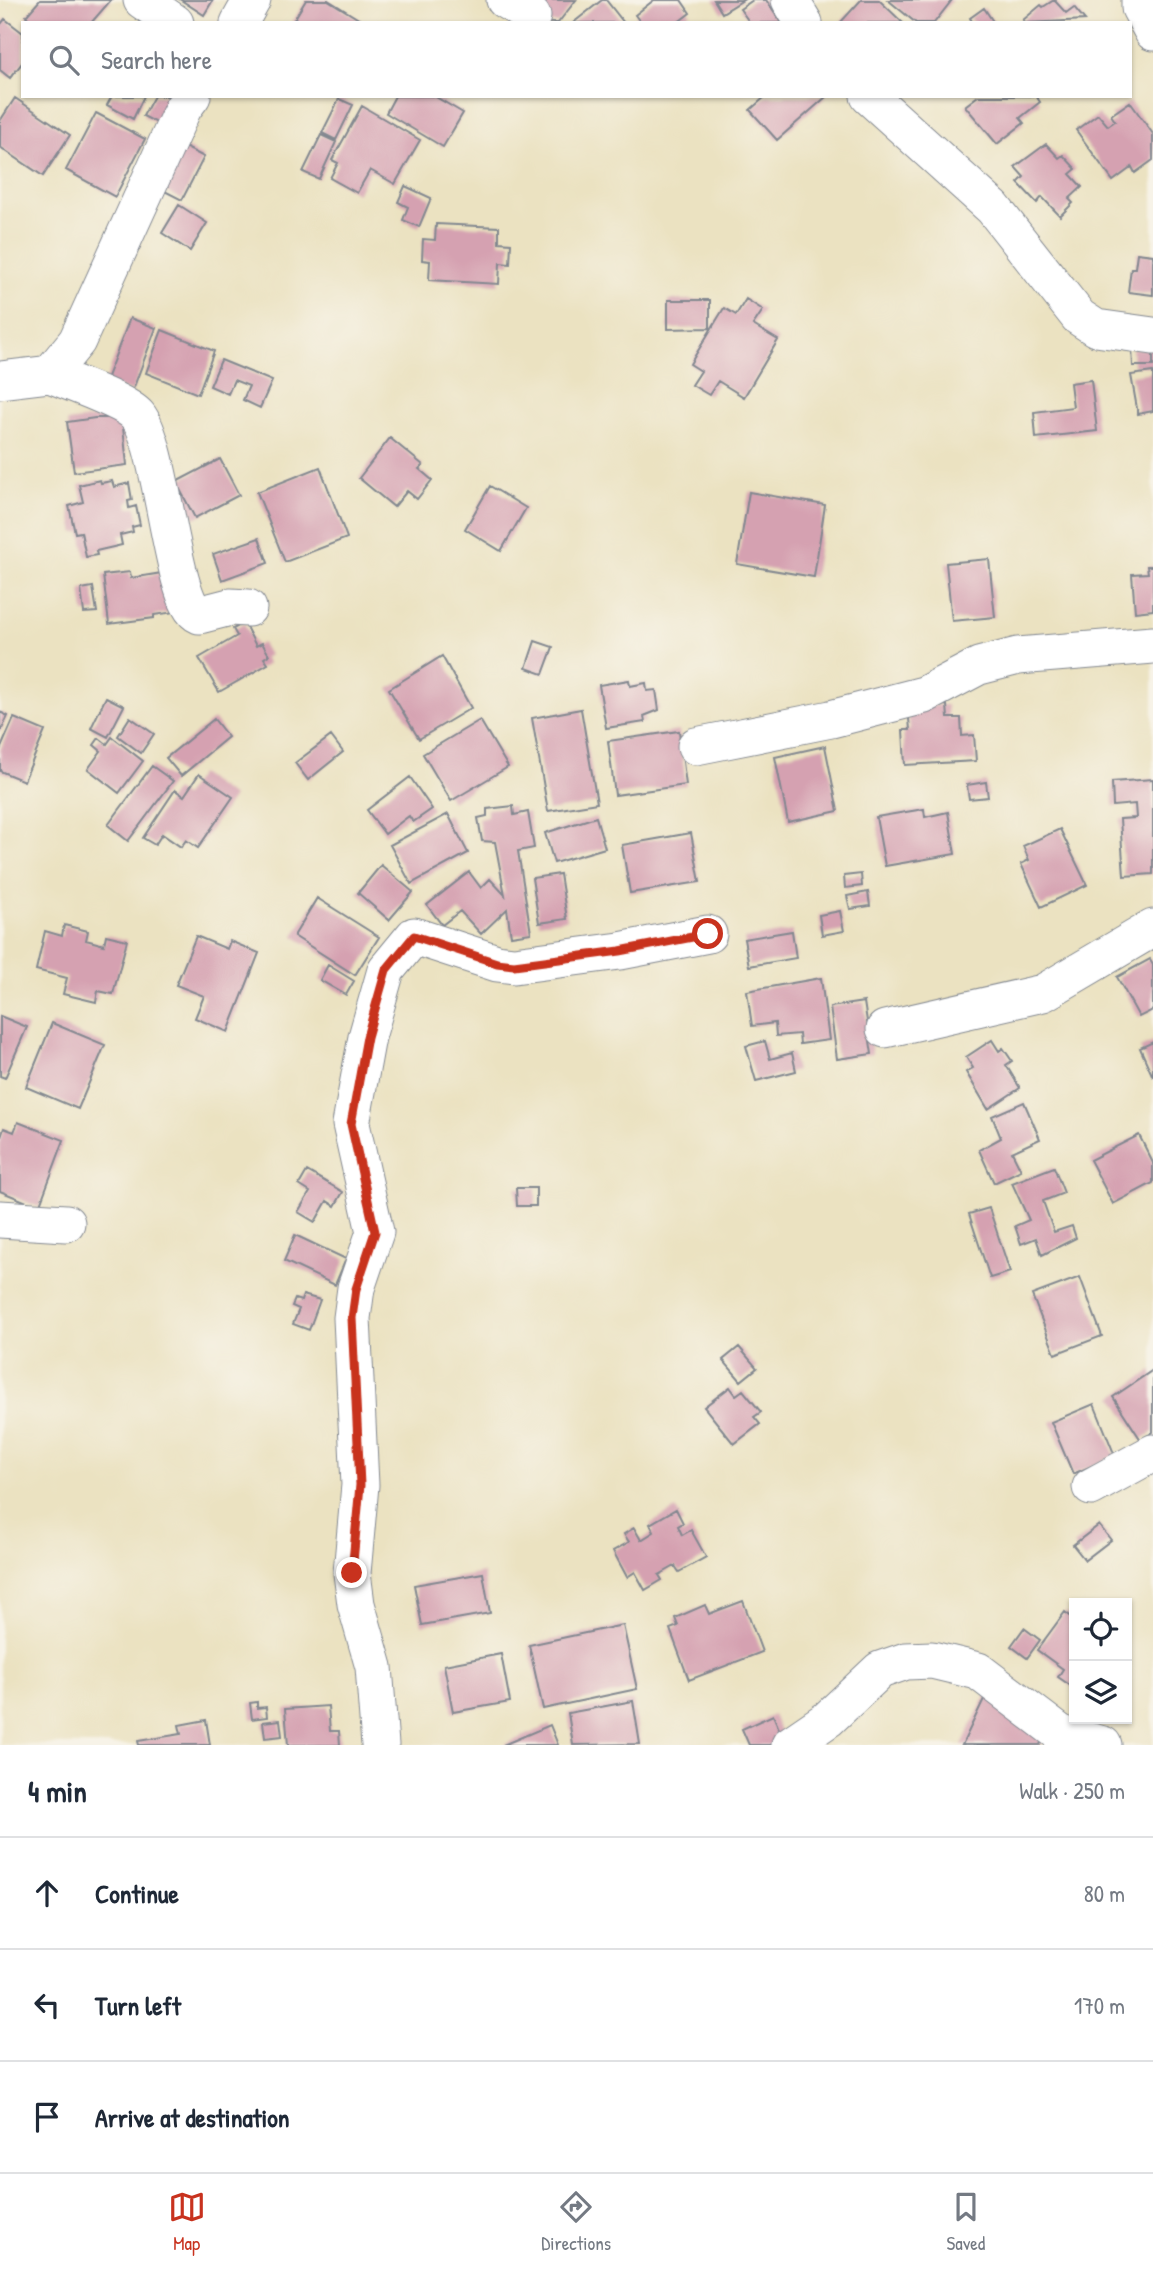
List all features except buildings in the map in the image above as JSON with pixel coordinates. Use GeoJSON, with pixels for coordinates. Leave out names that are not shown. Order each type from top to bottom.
{"type":"FeatureCollection","features":[{"type":"Feature","properties":{"kind":"street"},"geometry":{"type":"LineString","coordinates":[[142,0],[172,21]]}},
{"type":"Feature","properties":{"kind":"street"},"geometry":{"type":"LineString","coordinates":[[240,21],[252,0]]}},
{"type":"Feature","properties":{"kind":"street"},"geometry":{"type":"LineString","coordinates":[[790,0],[803,21]]}},
{"type":"Feature","properties":{"kind":"street"},"geometry":{"type":"LineString","coordinates":[[1140,0],[1140,8],[1153,32]]}},
{"type":"Feature","properties":{"kind":"street"},"geometry":{"type":"LineString","coordinates":[[50,374],[77,341],[190,98]]}},
{"type":"Feature","properties":{"kind":"street"},"geometry":{"type":"LineString","coordinates":[[871,98],[993,208],[1079,317],[1097,328],[1153,336]]}},
{"type":"Feature","properties":{"kind":"street"},"geometry":{"type":"LineString","coordinates":[[0,380],[50,374],[129,408],[143,424],[163,499],[179,578],[192,611],[199,615],[230,607],[248,608]]}},
{"type":"Feature","properties":{"kind":"street"},"geometry":{"type":"LineString","coordinates":[[696,746],[831,719],[924,695],[979,666],[1018,656],[1153,645]]}},
{"type":"Feature","properties":{"kind":"street"},"geometry":{"type":"LineString","coordinates":[[885,1029],[1043,993],[1153,928]]}},
{"type":"Feature","properties":{"kind":"street"},"geometry":{"type":"LineString","coordinates":[[380,1745],[374,1667],[356,1604],[352,1573],[360,1485],[352,1318],[356,1289],[375,1232],[351,1124],[367,1037],[386,970],[414,936],[497,963],[514,965],[620,951],[708,934]]}},
{"type":"Feature","properties":{"kind":"street"},"geometry":{"type":"LineString","coordinates":[[0,1219],[66,1223]]}},
{"type":"Feature","properties":{"kind":"street"},"geometry":{"type":"LineString","coordinates":[[1091,1487],[1153,1453]]}},
{"type":"Feature","properties":{"kind":"street"},"geometry":{"type":"LineString","coordinates":[[790,1745],[828,1719],[880,1670],[906,1661],[932,1660],[978,1671],[1062,1734],[1103,1745]]}},
{"type":"Feature","properties":{"kind":"route"},"geometry":{"type":"LineString","coordinates":[[352,1573],[359,1526],[360,1485],[352,1318],[356,1289],[375,1232],[352,1142],[351,1124],[367,1037],[386,970],[406,942],[414,936],[497,963],[514,965],[620,951],[708,934]]}}]}
